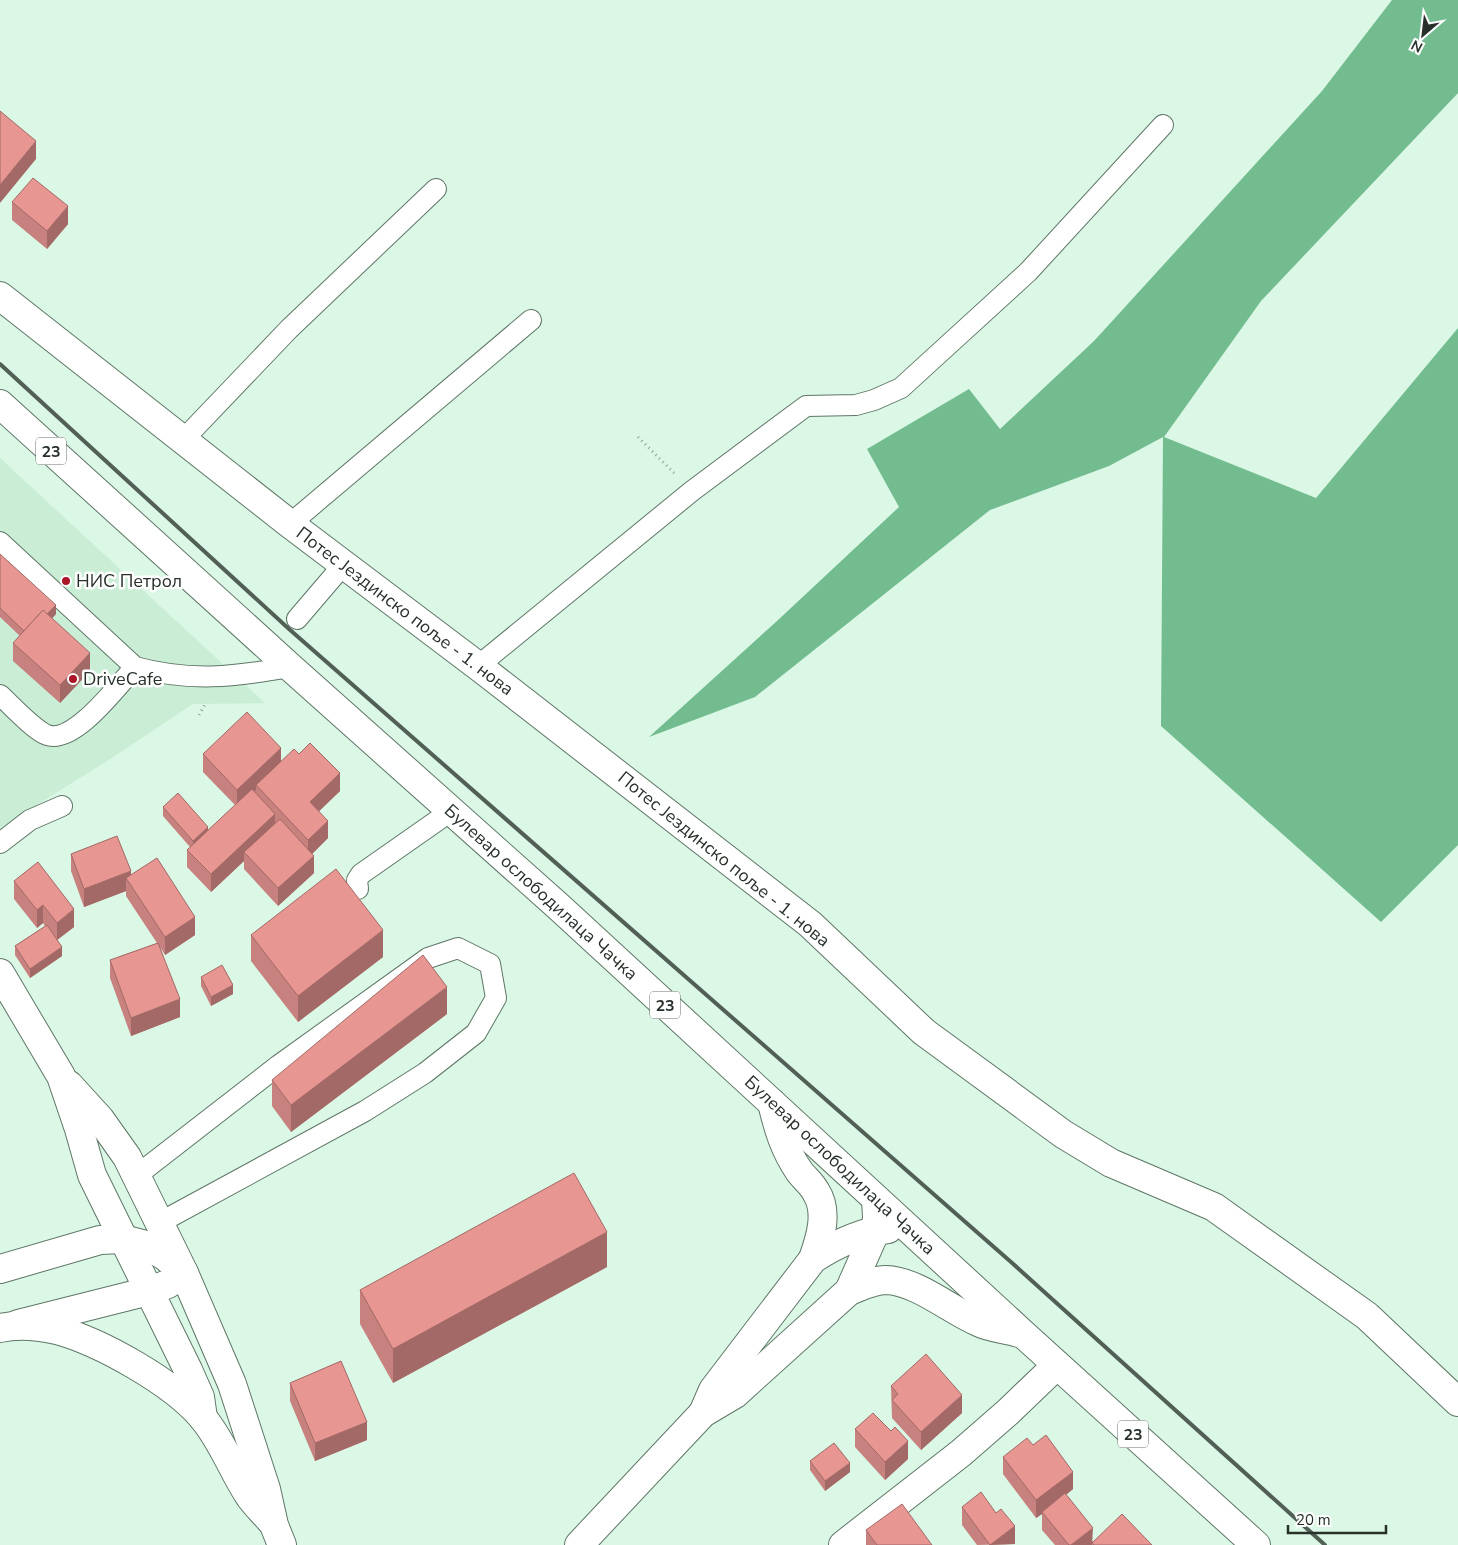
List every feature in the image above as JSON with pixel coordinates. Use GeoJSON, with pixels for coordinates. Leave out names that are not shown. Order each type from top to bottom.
{"type":"FeatureCollection","features":[{"type":"Feature","properties":{"kind":"street","name":"Потес Јездинско поље - 1. нова"},"geometry":{"type":"LineString","coordinates":[[0,296],[290,524],[478,666],[810,924],[932,1038],[1063,1134],[1111,1163],[1214,1207],[1367,1316],[1458,1402]]}},
{"type":"Feature","properties":{"kind":"street","name":"Булевар ослободилаца Чачка"},"geometry":{"type":"LineString","coordinates":[[0,404],[290,667],[559,907],[1057,1365],[1245,1542]]}},
{"type":"Feature","properties":{"kind":"street"},"geometry":{"type":"LineString","coordinates":[[0,973],[61,1076],[100,1119],[126,1157],[184,1273],[232,1384],[266,1489],[278,1535]]}},
{"type":"Feature","properties":{"kind":"street"},"geometry":{"type":"LineString","coordinates":[[61,1076],[92,1175],[200,1397],[203,1418]]}},
{"type":"Feature","properties":{"kind":"street"},"geometry":{"type":"LineString","coordinates":[[704,1413],[713,1390],[813,1259],[821,1233],[822,1211],[817,1192],[799,1171],[780,1138],[772,1103]]}},
{"type":"Feature","properties":{"kind":"street"},"geometry":{"type":"LineString","coordinates":[[848,1291],[876,1230],[876,1199]]}},
{"type":"Feature","properties":{"kind":"street"},"geometry":{"type":"LineString","coordinates":[[813,1259],[847,1240],[876,1230],[893,1228],[911,1231]]}},
{"type":"Feature","properties":{"kind":"street"},"geometry":{"type":"LineString","coordinates":[[0,1269],[100,1240],[123,1239],[146,1245],[166,1257],[184,1273]]}},
{"type":"Feature","properties":{"kind":"street"},"geometry":{"type":"LineString","coordinates":[[6,1327],[149,1291],[168,1284],[184,1273]]}},
{"type":"Feature","properties":{"kind":"street"},"geometry":{"type":"LineString","coordinates":[[579,1545],[704,1413],[735,1394],[848,1291],[870,1283],[886,1280],[924,1292],[979,1323],[1022,1333]]}},
{"type":"Feature","properties":{"kind":"street"},"geometry":{"type":"LineString","coordinates":[[6,1327],[57,1330],[100,1348],[148,1373],[167,1386],[203,1418],[223,1447],[250,1497],[278,1535]]}},
{"type":"Feature","properties":{"kind":"street"},"geometry":{"type":"LineString","coordinates":[[843,1545],[968,1447],[1057,1365]]}},
{"type":"Feature","properties":{"kind":"lane"},"geometry":{"type":"LineString","coordinates":[[478,666],[692,491],[806,406],[856,404],[874,400],[901,388],[1028,272],[1163,125]]}},
{"type":"Feature","properties":{"kind":"lane"},"geometry":{"type":"LineString","coordinates":[[183,440],[289,329],[436,189]]}},
{"type":"Feature","properties":{"kind":"lane"},"geometry":{"type":"LineString","coordinates":[[290,524],[531,320]]}},
{"type":"Feature","properties":{"kind":"lane"},"geometry":{"type":"LineString","coordinates":[[0,542],[135,666],[160,674],[187,677],[248,675],[290,667]]}},
{"type":"Feature","properties":{"kind":"lane"},"geometry":{"type":"LineString","coordinates":[[297,619],[344,564]]}},
{"type":"Feature","properties":{"kind":"lane"},"geometry":{"type":"LineString","coordinates":[[0,695],[38,730],[47,736],[58,736],[70,732],[86,720],[135,666]]}},
{"type":"Feature","properties":{"kind":"lane"},"geometry":{"type":"LineString","coordinates":[[0,843],[30,820],[62,806]]}},
{"type":"Feature","properties":{"kind":"lane"},"geometry":{"type":"LineString","coordinates":[[358,889],[357,880],[361,874],[451,811]]}},
{"type":"Feature","properties":{"kind":"lane"},"geometry":{"type":"LineString","coordinates":[[136,1176],[279,1064],[428,958],[458,948],[490,964],[496,998],[476,1033],[425,1073],[365,1111],[159,1223]]}},
{"type":"Feature","properties":{"kind":"path"},"geometry":{"type":"LineString","coordinates":[[638,437],[692,491]]}},
{"type":"Feature","properties":{"kind":"shaded area","name":"НИС Петрол"},"geometry":{"type":"Polygon","coordinates":[[[0,458],[265,703],[193,704],[118,754],[0,828],[0,458]]]}},
{"type":"Feature","properties":{"kind":"green space"},"geometry":{"type":"Polygon","coordinates":[[[1392,0],[1458,0],[1458,93],[1261,301],[1164,437],[1316,498],[1458,328],[1458,845],[1381,922],[1161,726],[1163,437],[1109,466],[990,510],[755,697],[649,737],[899,507],[867,449],[969,389],[1000,429],[1094,341],[1322,91],[1392,0]]]}},
{"type":"Feature","properties":{"kind":"building"},"geometry":{"type":"Polygon","coordinates":[[[0,111],[36,141],[0,185],[0,111]]]}},
{"type":"Feature","properties":{"kind":"building"},"geometry":{"type":"Polygon","coordinates":[[[33,178],[68,206],[47,231],[12,202],[33,178]]]}},
{"type":"Feature","properties":{"kind":"building"},"geometry":{"type":"Polygon","coordinates":[[[0,554],[56,605],[47,614],[43,610],[24,631],[0,608],[0,554]]]}},
{"type":"Feature","properties":{"kind":"building"},"geometry":{"type":"Polygon","coordinates":[[[43,610],[90,653],[60,685],[13,643],[43,610]]]}},
{"type":"Feature","properties":{"kind":"building"},"geometry":{"type":"Polygon","coordinates":[[[247,712],[281,748],[237,790],[203,754],[247,712]]]}},
{"type":"Feature","properties":{"kind":"building"},"geometry":{"type":"Polygon","coordinates":[[[310,743],[340,773],[310,802],[328,821],[308,840],[256,785],[294,749],[299,754],[310,743]]]}},
{"type":"Feature","properties":{"kind":"building"},"geometry":{"type":"Polygon","coordinates":[[[252,789],[275,814],[211,874],[187,850],[252,789]]]}},
{"type":"Feature","properties":{"kind":"building"},"geometry":{"type":"Polygon","coordinates":[[[178,793],[208,827],[193,841],[163,807],[178,793]]]}},
{"type":"Feature","properties":{"kind":"building"},"geometry":{"type":"Polygon","coordinates":[[[280,819],[314,856],[278,888],[244,852],[280,819]]]}},
{"type":"Feature","properties":{"kind":"building"},"geometry":{"type":"Polygon","coordinates":[[[117,836],[131,871],[84,889],[71,854],[117,836]]]}},
{"type":"Feature","properties":{"kind":"building"},"geometry":{"type":"Polygon","coordinates":[[[157,858],[195,917],[165,937],[126,878],[157,858]]]}},
{"type":"Feature","properties":{"kind":"building"},"geometry":{"type":"Polygon","coordinates":[[[38,862],[74,909],[57,923],[43,905],[37,910],[14,881],[38,862]]]}},
{"type":"Feature","properties":{"kind":"building"},"geometry":{"type":"Polygon","coordinates":[[[336,869],[383,930],[298,996],[251,935],[336,869]]]}},
{"type":"Feature","properties":{"kind":"building"},"geometry":{"type":"Polygon","coordinates":[[[47,925],[62,947],[30,969],[15,946],[47,925]]]}},
{"type":"Feature","properties":{"kind":"building"},"geometry":{"type":"Polygon","coordinates":[[[158,943],[180,999],[131,1018],[110,960],[158,943]]]}},
{"type":"Feature","properties":{"kind":"building"},"geometry":{"type":"Polygon","coordinates":[[[423,955],[447,987],[291,1105],[272,1080],[423,955]]]}},
{"type":"Feature","properties":{"kind":"building"},"geometry":{"type":"Polygon","coordinates":[[[222,965],[233,985],[211,997],[201,977],[222,965]]]}},
{"type":"Feature","properties":{"kind":"building"},"geometry":{"type":"Polygon","coordinates":[[[574,1173],[607,1232],[393,1349],[360,1290],[574,1173]]]}},
{"type":"Feature","properties":{"kind":"building"},"geometry":{"type":"Polygon","coordinates":[[[926,1354],[962,1395],[921,1432],[892,1400],[898,1394],[891,1386],[926,1354]]]}},
{"type":"Feature","properties":{"kind":"building"},"geometry":{"type":"Polygon","coordinates":[[[341,1361],[367,1422],[315,1443],[290,1383],[341,1361]]]}},
{"type":"Feature","properties":{"kind":"building"},"geometry":{"type":"Polygon","coordinates":[[[873,1413],[891,1431],[895,1427],[908,1441],[885,1462],[855,1429],[873,1413]]]}},
{"type":"Feature","properties":{"kind":"building"},"geometry":{"type":"Polygon","coordinates":[[[1046,1435],[1073,1472],[1036,1500],[1003,1457],[1027,1438],[1033,1445],[1046,1435]]]}},
{"type":"Feature","properties":{"kind":"building"},"geometry":{"type":"Polygon","coordinates":[[[834,1443],[850,1463],[825,1481],[810,1461],[834,1443]]]}},
{"type":"Feature","properties":{"kind":"building"},"geometry":{"type":"Polygon","coordinates":[[[981,1492],[996,1513],[1001,1509],[1015,1526],[990,1545],[962,1507],[981,1492]]]}},
{"type":"Feature","properties":{"kind":"building"},"geometry":{"type":"Polygon","coordinates":[[[1065,1493],[1093,1528],[1071,1545],[1069,1545],[1042,1512],[1065,1493]]]}},
{"type":"Feature","properties":{"kind":"building"},"geometry":{"type":"Polygon","coordinates":[[[902,1504],[932,1545],[877,1545],[866,1530],[902,1504]]]}},
{"type":"Feature","properties":{"kind":"building"},"geometry":{"type":"Polygon","coordinates":[[[1122,1514],[1152,1545],[1094,1545],[1092,1543],[1122,1514]]]}},
{"type":"Feature","properties":{"kind":"railway"},"geometry":{"type":"LineString","coordinates":[[0,364],[289,629],[1011,1262],[1325,1545]]}},
{"type":"Feature","properties":{"kind":"place","name":"НИС Петрол"},"geometry":{"type":"Point","coordinates":[66,581]}},
{"type":"Feature","properties":{"kind":"place","name":"DriveCafe"},"geometry":{"type":"Point","coordinates":[73,679]}}]}
